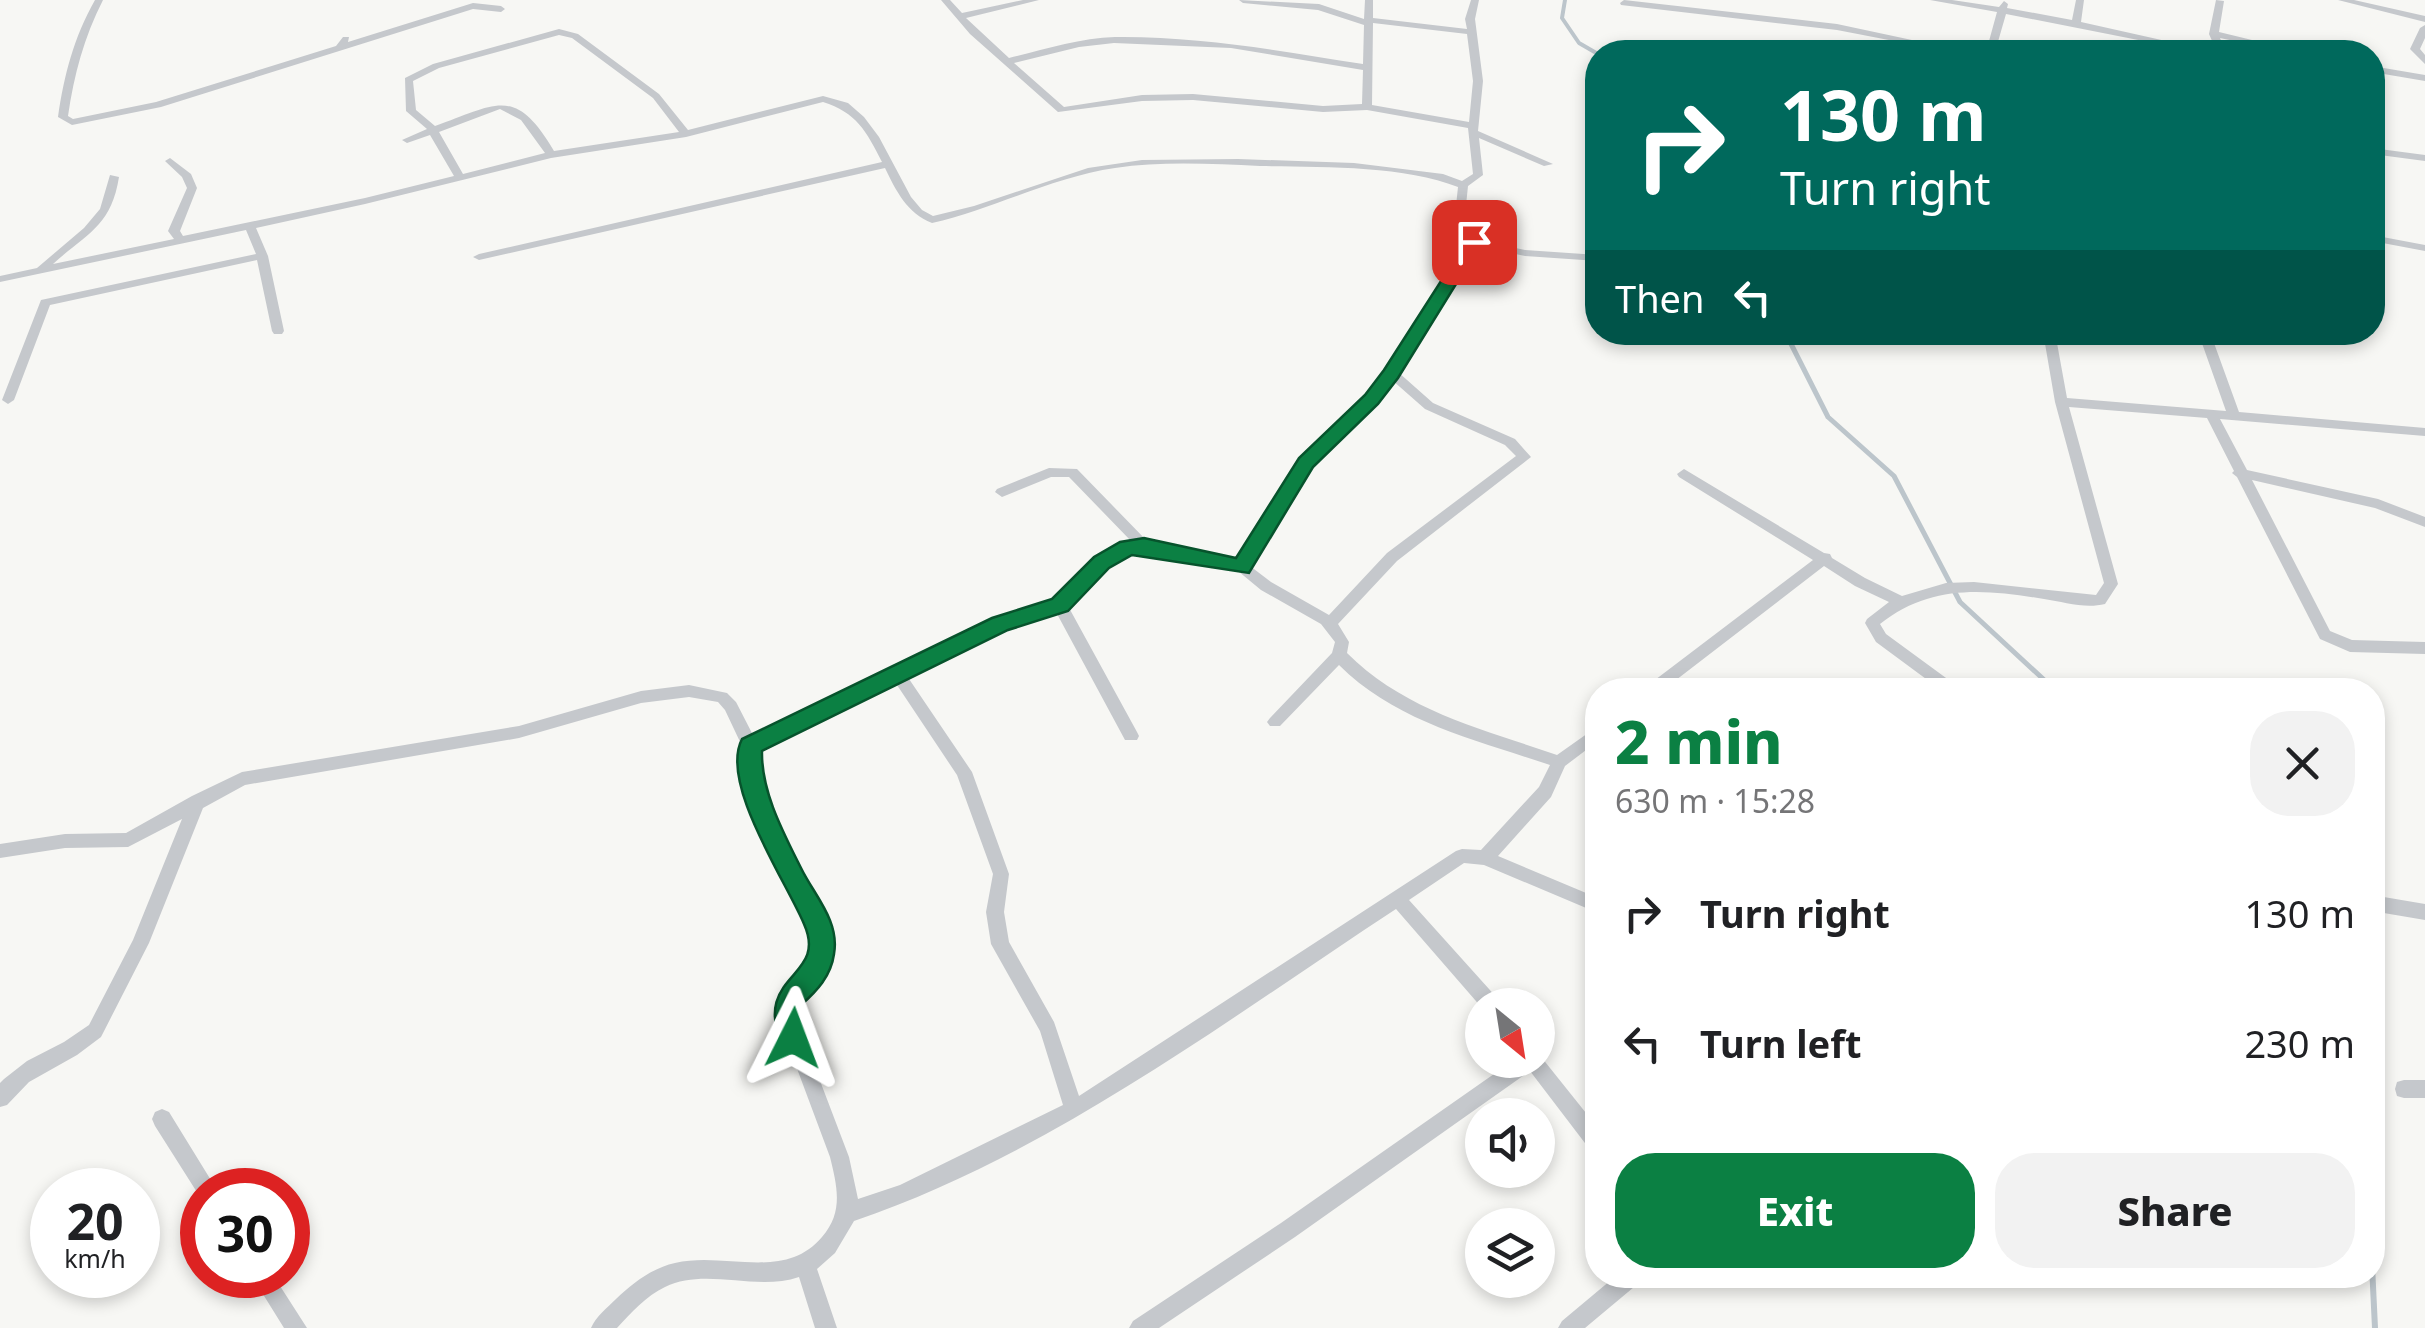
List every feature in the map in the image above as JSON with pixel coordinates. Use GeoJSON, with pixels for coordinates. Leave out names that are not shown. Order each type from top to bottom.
{"type":"FeatureCollection","features":[{"type":"Feature","properties":{"kind":"street"},"geometry":{"type":"LineString","coordinates":[[99,0],[82,26],[70,72],[62,117],[72,122],[158,105],[342,43],[484,3],[501,9]]}},
{"type":"Feature","properties":{"kind":"street"},"geometry":{"type":"LineString","coordinates":[[945,0],[974,32],[1062,110],[1166,97],[1323,109],[1367,107],[1473,129],[1548,164]]}},
{"type":"Feature","properties":{"kind":"street"},"geometry":{"type":"LineString","coordinates":[[962,16],[1035,0]]}},
{"type":"Feature","properties":{"kind":"street"},"geometry":{"type":"LineString","coordinates":[[1244,0],[1295,2],[1472,32]]}},
{"type":"Feature","properties":{"kind":"street"},"geometry":{"type":"LineString","coordinates":[[1463,184],[1478,175],[1473,129],[1478,80],[1472,32],[1475,0]]}},
{"type":"Feature","properties":{"kind":"street"},"geometry":{"type":"LineString","coordinates":[[1934,0],[2004,5],[2132,40]]}},
{"type":"Feature","properties":{"kind":"street"},"geometry":{"type":"LineString","coordinates":[[2076,24],[2080,0]]}},
{"type":"Feature","properties":{"kind":"street"},"geometry":{"type":"LineString","coordinates":[[2216,40],[2220,1]]}},
{"type":"Feature","properties":{"kind":"street"},"geometry":{"type":"LineString","coordinates":[[1624,3],[1836,27],[1902,40]]}},
{"type":"Feature","properties":{"kind":"street"},"geometry":{"type":"LineString","coordinates":[[2343,4],[2425,19]]}},
{"type":"Feature","properties":{"kind":"street"},"geometry":{"type":"LineString","coordinates":[[1994,40],[2004,5]]}},
{"type":"Feature","properties":{"kind":"street"},"geometry":{"type":"LineString","coordinates":[[1367,107],[1369,13]]}},
{"type":"Feature","properties":{"kind":"street"},"geometry":{"type":"LineString","coordinates":[[2425,28],[2415,49],[2425,60]]}},
{"type":"Feature","properties":{"kind":"street"},"geometry":{"type":"LineString","coordinates":[[459,174],[433,132],[411,112],[408,80],[436,66],[559,32],[575,36],[656,96],[686,134]]}},
{"type":"Feature","properties":{"kind":"street"},"geometry":{"type":"LineString","coordinates":[[2214,34],[2242,40]]}},
{"type":"Feature","properties":{"kind":"street"},"geometry":{"type":"LineString","coordinates":[[1009,61],[1078,44],[1114,40],[1230,45],[1368,68]]}},
{"type":"Feature","properties":{"kind":"street"},"geometry":{"type":"LineString","coordinates":[[2385,71],[2425,78]]}},
{"type":"Feature","properties":{"kind":"street"},"geometry":{"type":"LineString","coordinates":[[0,279],[250,226],[459,174],[686,134],[806,102],[834,100],[872,132],[918,213],[932,220],[1086,171],[1180,159],[1444,175],[1463,184]]}},
{"type":"Feature","properties":{"kind":"street"},"geometry":{"type":"LineString","coordinates":[[407,140],[500,106],[512,108],[533,124],[551,155]]}},
{"type":"Feature","properties":{"kind":"street"},"geometry":{"type":"LineString","coordinates":[[2385,151],[2388,154]]}},
{"type":"Feature","properties":{"kind":"street"},"geometry":{"type":"LineString","coordinates":[[2385,154],[2425,158]]}},
{"type":"Feature","properties":{"kind":"street"},"geometry":{"type":"LineString","coordinates":[[170,161],[188,176],[192,188],[174,231],[179,238]]}},
{"type":"Feature","properties":{"kind":"street"},"geometry":{"type":"LineString","coordinates":[[479,256],[888,164]]}},
{"type":"Feature","properties":{"kind":"street"},"geometry":{"type":"LineString","coordinates":[[42,270],[60,250],[104,218],[112,204],[114,177]]}},
{"type":"Feature","properties":{"kind":"street"},"geometry":{"type":"LineString","coordinates":[[1463,184],[1460,214],[1474,242]]}},
{"type":"Feature","properties":{"kind":"street"},"geometry":{"type":"LineString","coordinates":[[250,226],[262,256],[278,331]]}},
{"type":"Feature","properties":{"kind":"street"},"geometry":{"type":"LineString","coordinates":[[2385,240],[2425,248]]}},
{"type":"Feature","properties":{"kind":"street"},"geometry":{"type":"LineString","coordinates":[[1474,242],[1525,252],[1585,257]]}},
{"type":"Feature","properties":{"kind":"street"},"geometry":{"type":"LineString","coordinates":[[1242,567],[1306,462],[1371,400],[1391,374],[1474,242]]}},
{"type":"Feature","properties":{"kind":"street"},"geometry":{"type":"LineString","coordinates":[[8,400],[45,302],[262,256]]}},
{"type":"Feature","properties":{"kind":"street"},"geometry":{"type":"LineString","coordinates":[[1936,678],[1872,629],[1872,622],[1912,593],[2004,588],[2087,601],[2108,594],[2111,584],[2060,402],[2051,345]]}},
{"type":"Feature","properties":{"kind":"street"},"geometry":{"type":"LineString","coordinates":[[2209,345],[2234,416]]}},
{"type":"Feature","properties":{"kind":"street"},"geometry":{"type":"LineString","coordinates":[[1330,622],[1392,557],[1524,457],[1510,442],[1429,406],[1391,374]]}},
{"type":"Feature","properties":{"kind":"street"},"geometry":{"type":"LineString","coordinates":[[2060,402],[2425,432]]}},
{"type":"Feature","properties":{"kind":"street"},"geometry":{"type":"LineString","coordinates":[[2211,414],[2330,640],[2350,646],[2425,648]]}},
{"type":"Feature","properties":{"kind":"street"},"geometry":{"type":"LineString","coordinates":[[1002,492],[1050,473],[1072,472],[1144,546]]}},
{"type":"Feature","properties":{"kind":"street"},"geometry":{"type":"LineString","coordinates":[[2239,473],[2378,504],[2425,522]]}},
{"type":"Feature","properties":{"kind":"street"},"geometry":{"type":"LineString","coordinates":[[1684,474],[1825,558],[1892,605]]}},
{"type":"Feature","properties":{"kind":"street"},"geometry":{"type":"LineString","coordinates":[[750,746],[1009,620],[1060,605],[1114,553],[1144,546],[1242,567],[1252,579],[1330,622],[1339,632],[1339,655],[1360,680],[1414,710],[1559,762]]}},
{"type":"Feature","properties":{"kind":"street"},"geometry":{"type":"LineString","coordinates":[[1668,678],[1825,558]]}},
{"type":"Feature","properties":{"kind":"street"},"geometry":{"type":"LineString","coordinates":[[1060,605],[1131,736]]}},
{"type":"Feature","properties":{"kind":"street"},"geometry":{"type":"LineString","coordinates":[[1274,722],[1339,655]]}},
{"type":"Feature","properties":{"kind":"street"},"geometry":{"type":"LineString","coordinates":[[898,674],[964,772],[1002,874],[995,912],[1000,944],[1048,1028],[1074,1110]]}},
{"type":"Feature","properties":{"kind":"street"},"geometry":{"type":"LineString","coordinates":[[0,851],[65,841],[128,840],[242,779],[519,732],[641,697],[689,691],[722,697],[731,706],[750,746],[749,778],[791,875],[820,926],[821,953],[812,978],[788,999],[786,1015],[840,1165],[848,1195],[847,1213],[838,1234],[806,1266],[772,1274],[676,1273],[653,1282],[602,1328]]}},
{"type":"Feature","properties":{"kind":"street"},"geometry":{"type":"LineString","coordinates":[[1485,858],[1545,792],[1559,762],[1585,742]]}},
{"type":"Feature","properties":{"kind":"street"},"geometry":{"type":"LineString","coordinates":[[0,1098],[14,1077],[84,1042],[95,1031],[140,943],[198,800]]}},
{"type":"Feature","properties":{"kind":"street"},"geometry":{"type":"LineString","coordinates":[[847,1213],[902,1194],[1074,1110],[1462,856],[1485,858],[1585,900]]}},
{"type":"Feature","properties":{"kind":"street"},"geometry":{"type":"LineString","coordinates":[[1396,898],[1477,988]]}},
{"type":"Feature","properties":{"kind":"street"},"geometry":{"type":"LineString","coordinates":[[2385,906],[2425,912]]}},
{"type":"Feature","properties":{"kind":"street"},"geometry":{"type":"LineString","coordinates":[[1140,1328],[1262,1252],[1387,1158],[1505,1078]]}},
{"type":"Feature","properties":{"kind":"street"},"geometry":{"type":"LineString","coordinates":[[1546,1078],[1585,1127]]}},
{"type":"Feature","properties":{"kind":"street"},"geometry":{"type":"LineString","coordinates":[[162,1119],[193,1168]]}},
{"type":"Feature","properties":{"kind":"street"},"geometry":{"type":"LineString","coordinates":[[806,1266],[826,1328]]}},
{"type":"Feature","properties":{"kind":"street"},"geometry":{"type":"LineString","coordinates":[[1570,1328],[1618,1288]]}},
{"type":"Feature","properties":{"kind":"street"},"geometry":{"type":"LineString","coordinates":[[276,1298],[296,1328]]}},
{"type":"Feature","properties":{"kind":"waterway"},"geometry":{"type":"LineString","coordinates":[[1565,0],[1562,18],[1585,46]]}},
{"type":"Feature","properties":{"kind":"waterway"},"geometry":{"type":"LineString","coordinates":[[1792,345],[1828,417],[1894,476],[1960,602],[2042,678]]}},
{"type":"Feature","properties":{"kind":"waterway"},"geometry":{"type":"LineString","coordinates":[[2373,1288],[2375,1328]]}},
{"type":"Feature","properties":{"kind":"route"},"geometry":{"type":"LineString","coordinates":[[793,1038],[786,1015],[788,999],[812,978],[821,953],[820,926],[791,875],[776,832],[749,778],[750,746],[1000,624],[1060,605],[1102,562],[1127,548],[1144,546],[1242,567],[1306,462],[1371,400],[1391,374],[1474,242]]}}]}
